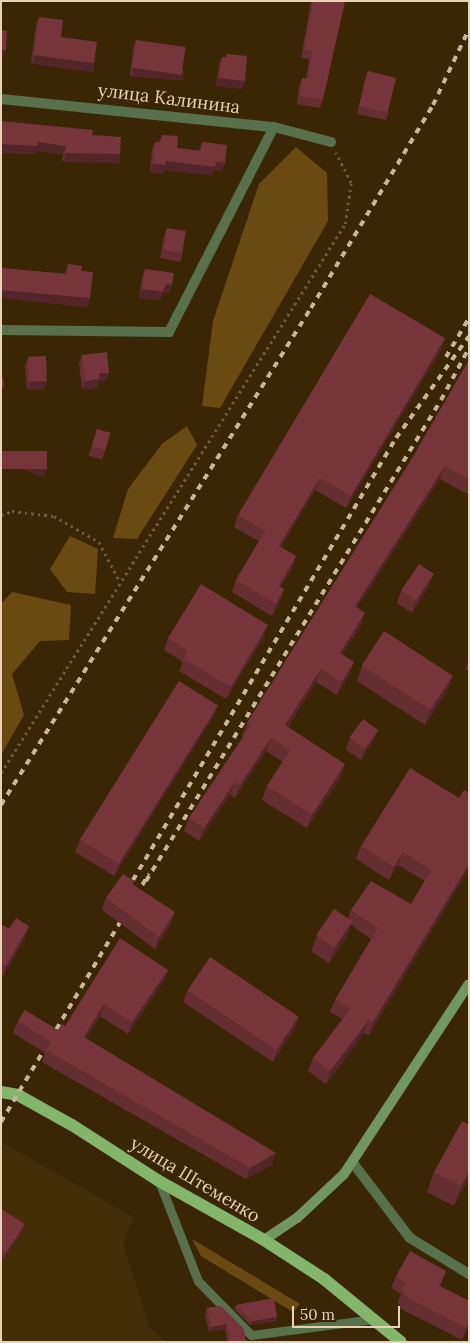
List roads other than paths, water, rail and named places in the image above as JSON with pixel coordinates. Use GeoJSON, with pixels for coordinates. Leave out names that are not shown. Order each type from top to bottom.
{"type":"FeatureCollection","features":[{"type":"Feature","properties":{"kind":"main road","name":"улица Штеменко"},"geometry":{"type":"LineString","coordinates":[[1,1092],[18,1095],[72,1125],[159,1181],[264,1240],[323,1195],[353,1163],[469,984]]}},
{"type":"Feature","properties":{"kind":"main road"},"geometry":{"type":"LineString","coordinates":[[264,1240],[324,1279],[400,1342]]}},
{"type":"Feature","properties":{"kind":"street","name":"улица Калинина"},"geometry":{"type":"LineString","coordinates":[[1,99],[274,127],[331,142]]}},
{"type":"Feature","properties":{"kind":"street"},"geometry":{"type":"LineString","coordinates":[[1,330],[170,332],[274,127]]}},
{"type":"Feature","properties":{"kind":"street"},"geometry":{"type":"LineString","coordinates":[[353,1163],[410,1238],[469,1274]]}},
{"type":"Feature","properties":{"kind":"lane"},"geometry":{"type":"LineString","coordinates":[[159,1181],[198,1281],[251,1335],[374,1319]]}},
{"type":"Feature","properties":{"kind":"railway"},"geometry":{"type":"LineString","coordinates":[[1,805],[311,308],[433,105],[469,29]]}},
{"type":"Feature","properties":{"kind":"railway"},"geometry":{"type":"LineString","coordinates":[[446,357],[469,318]]}},
{"type":"Feature","properties":{"kind":"railway"},"geometry":{"type":"LineString","coordinates":[[133,880],[396,438],[469,336]]}},
{"type":"Feature","properties":{"kind":"railway"},"geometry":{"type":"LineString","coordinates":[[146,881],[441,400],[469,348]]}},
{"type":"Feature","properties":{"kind":"railway"},"geometry":{"type":"LineString","coordinates":[[1,1122],[149,874]]}}]}
